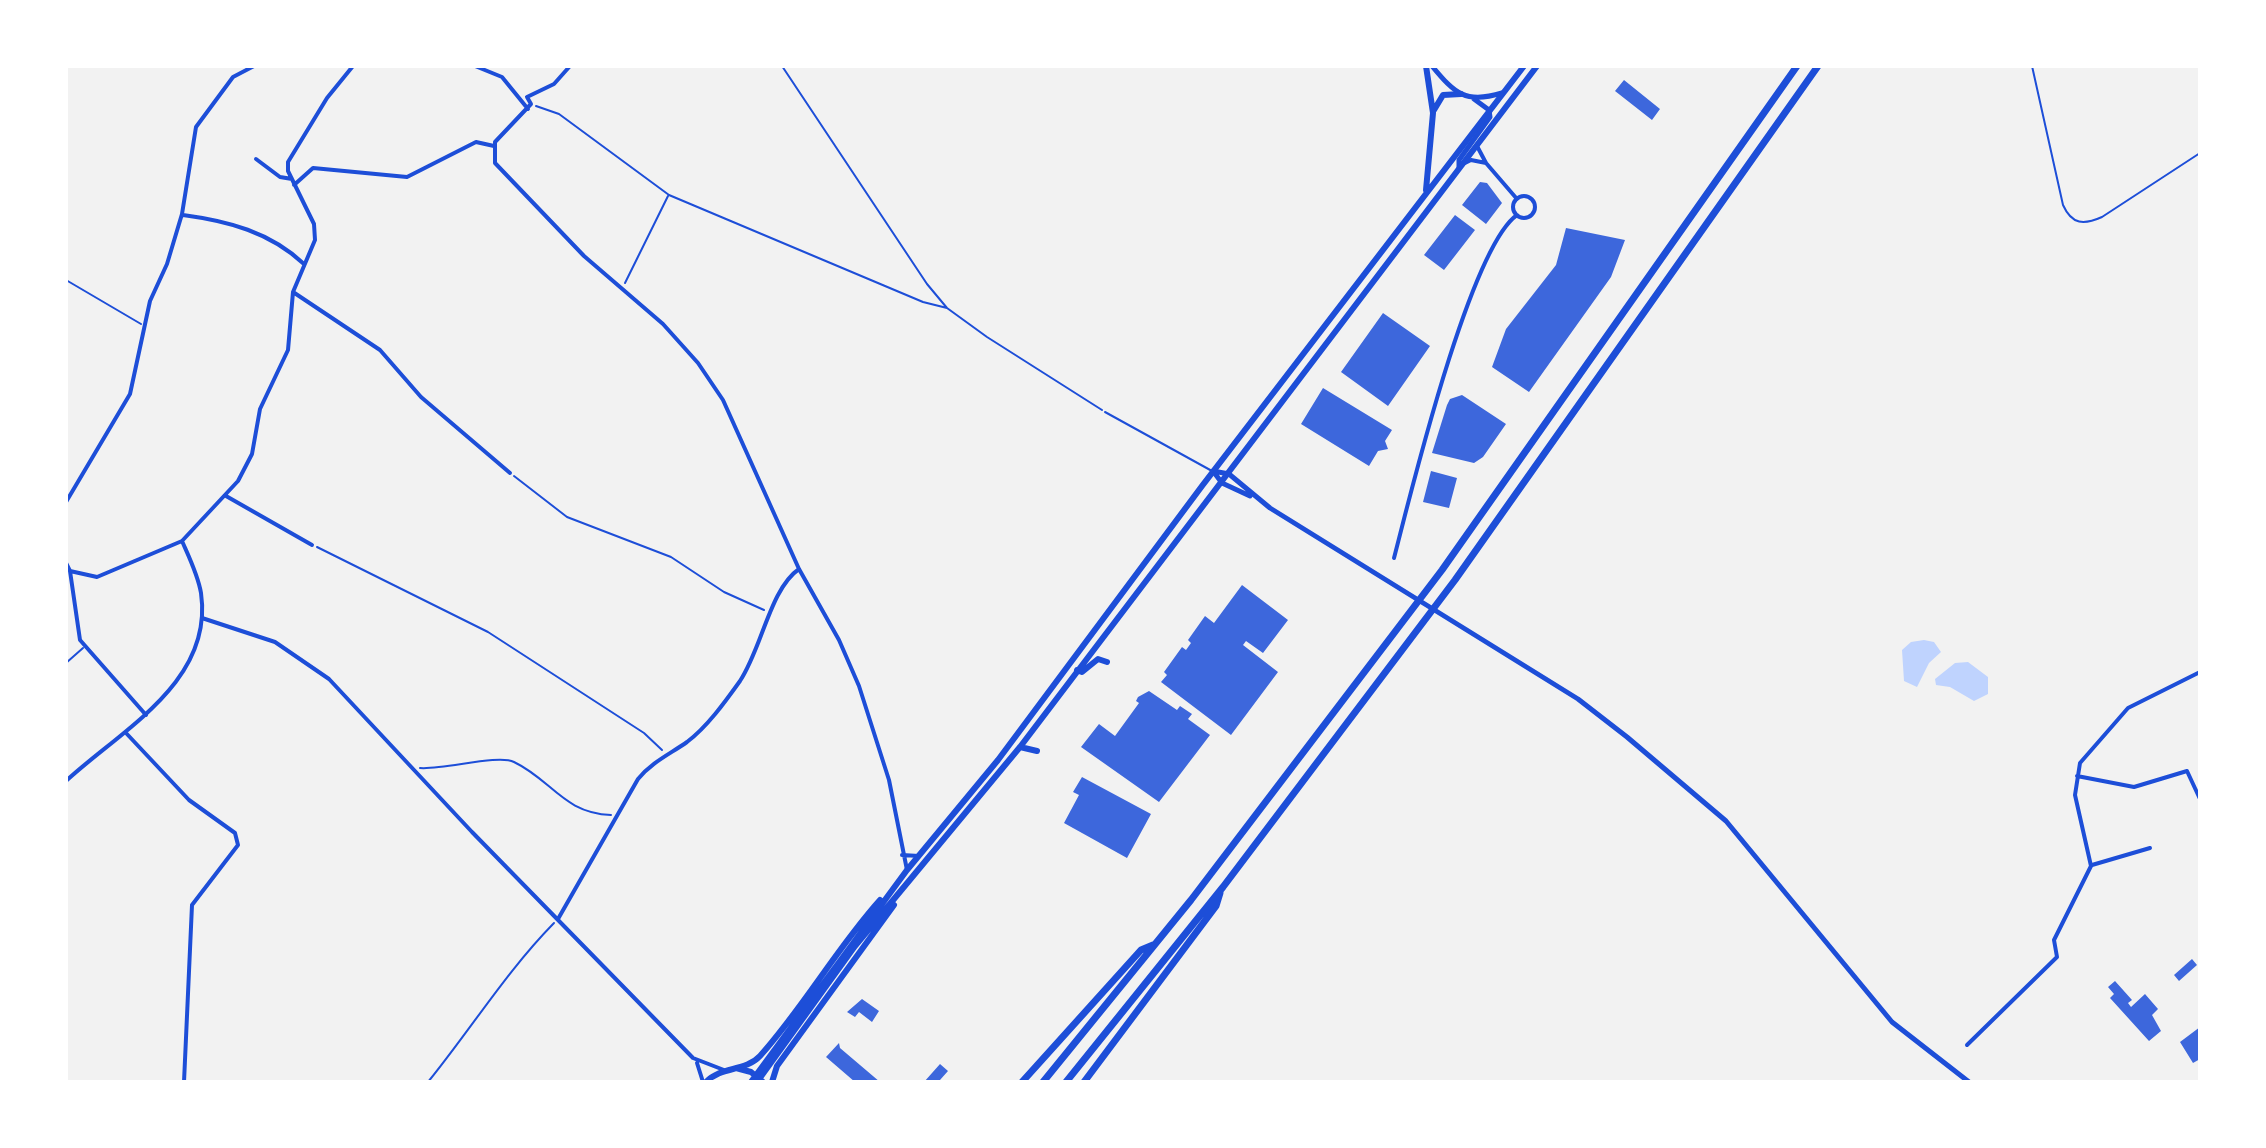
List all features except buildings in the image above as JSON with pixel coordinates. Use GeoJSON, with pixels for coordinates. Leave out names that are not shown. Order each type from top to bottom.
{"type":"FeatureCollection","features":[{"type":"Feature","properties":{"kind":"highway"},"geometry":{"type":"LineString","coordinates":[[1043,1082],[1155,944],[1442,570],[1797,66]]}},
{"type":"Feature","properties":{"kind":"highway"},"geometry":{"type":"LineString","coordinates":[[1066,1082],[1223,887],[1464,567],[1818,66]]}},
{"type":"Feature","properties":{"kind":"highway"},"geometry":{"type":"LineString","coordinates":[[1084,1082],[1216,906],[1223,887]]}},
{"type":"Feature","properties":{"kind":"highway"},"geometry":{"type":"LineString","coordinates":[[1022,1082],[1141,950],[1155,944]]}},
{"type":"Feature","properties":{"kind":"main road"},"geometry":{"type":"LineString","coordinates":[[1426,66],[1433,113],[1426,193]]}},
{"type":"Feature","properties":{"kind":"main road"},"geometry":{"type":"LineString","coordinates":[[704,1082],[728,1069],[749,1064],[761,1054],[853,930],[919,856],[1007,748],[1213,471],[1524,66]]}},
{"type":"Feature","properties":{"kind":"main road"},"geometry":{"type":"LineString","coordinates":[[728,1069],[745,1070],[760,1082],[855,946],[1020,747],[1537,66]]}},
{"type":"Feature","properties":{"kind":"main road"},"geometry":{"type":"LineString","coordinates":[[1433,113],[1443,95],[1461,94]]}},
{"type":"Feature","properties":{"kind":"main road"},"geometry":{"type":"LineString","coordinates":[[1429,165],[1439,176],[1451,178]]}},
{"type":"Feature","properties":{"kind":"main road"},"geometry":{"type":"LineString","coordinates":[[1077,670],[1082,672],[1098,659],[1107,662]]}},
{"type":"Feature","properties":{"kind":"main road"},"geometry":{"type":"LineString","coordinates":[[1020,747],[1037,751]]}},
{"type":"Feature","properties":{"kind":"main road"},"geometry":{"type":"LineString","coordinates":[[772,1082],[774,1072],[790,1047],[920,869]]}},
{"type":"Feature","properties":{"kind":"main road"},"geometry":{"type":"LineString","coordinates":[[751,1082],[907,870]]}},
{"type":"Feature","properties":{"kind":"street"},"geometry":{"type":"LineString","coordinates":[[66,502],[130,394],[150,301],[167,264],[182,214],[196,127],[233,77],[254,66]]}},
{"type":"Feature","properties":{"kind":"street"},"geometry":{"type":"LineString","coordinates":[[70,571],[97,577],[182,541],[238,481],[252,454],[260,409],[288,350],[293,292],[316,232],[294,185],[288,162],[295,147],[353,66]]}},
{"type":"Feature","properties":{"kind":"street"},"geometry":{"type":"LineString","coordinates":[[475,66],[502,77],[519,96],[521,104],[529,107]]}},
{"type":"Feature","properties":{"kind":"street"},"geometry":{"type":"LineString","coordinates":[[519,96],[527,97],[554,84],[570,66]]}},
{"type":"Feature","properties":{"kind":"street"},"geometry":{"type":"LineString","coordinates":[[1432,66],[1461,94],[1489,110],[1490,117],[1459,160],[1460,166],[1471,160],[1486,163]]}},
{"type":"Feature","properties":{"kind":"street"},"geometry":{"type":"LineString","coordinates":[[1474,99],[1503,92]]}},
{"type":"Feature","properties":{"kind":"street"},"geometry":{"type":"LineString","coordinates":[[527,97],[529,107]]}},
{"type":"Feature","properties":{"kind":"street"},"geometry":{"type":"LineString","coordinates":[[529,107],[497,139],[494,146],[495,163],[622,289],[663,324],[698,363],[723,400],[799,569],[839,640],[859,686],[889,780],[907,870]]}},
{"type":"Feature","properties":{"kind":"street"},"geometry":{"type":"LineString","coordinates":[[294,185],[313,168],[407,177],[476,142],[494,146]]}},
{"type":"Feature","properties":{"kind":"street"},"geometry":{"type":"LineString","coordinates":[[1477,146],[1486,163],[1517,199]]}},
{"type":"Feature","properties":{"kind":"street"},"geometry":{"type":"LineString","coordinates":[[256,159],[280,177],[292,179]]}},
{"type":"Feature","properties":{"kind":"street"},"geometry":{"type":"LineString","coordinates":[[1394,558],[1476,278],[1501,228],[1517,215],[1529,217],[1535,206],[1526,196],[1517,199]]}},
{"type":"Feature","properties":{"kind":"street"},"geometry":{"type":"LineString","coordinates":[[1517,199],[1514,207],[1517,215]]}},
{"type":"Feature","properties":{"kind":"street"},"geometry":{"type":"LineString","coordinates":[[182,214],[239,225],[288,249],[304,264]]}},
{"type":"Feature","properties":{"kind":"street"},"geometry":{"type":"LineString","coordinates":[[293,292],[380,350],[421,397],[510,473]]}},
{"type":"Feature","properties":{"kind":"street"},"geometry":{"type":"LineString","coordinates":[[1213,471],[1229,474],[1255,498]]}},
{"type":"Feature","properties":{"kind":"street"},"geometry":{"type":"LineString","coordinates":[[1213,471],[1222,483],[1255,498],[1578,699],[1726,821],[1892,1022],[1969,1082]]}},
{"type":"Feature","properties":{"kind":"street"},"geometry":{"type":"LineString","coordinates":[[226,496],[312,545]]}},
{"type":"Feature","properties":{"kind":"street"},"geometry":{"type":"LineString","coordinates":[[66,781],[146,715],[183,673],[202,618],[201,591],[182,541]]}},
{"type":"Feature","properties":{"kind":"street"},"geometry":{"type":"LineString","coordinates":[[66,563],[70,571],[80,640],[146,715]]}},
{"type":"Feature","properties":{"kind":"street"},"geometry":{"type":"LineString","coordinates":[[558,919],[646,770],[697,733],[732,691],[755,653],[785,580],[799,569]]}},
{"type":"Feature","properties":{"kind":"street"},"geometry":{"type":"LineString","coordinates":[[202,618],[275,642],[301,658],[361,710],[412,767],[693,1058],[704,1082]]}},
{"type":"Feature","properties":{"kind":"street"},"geometry":{"type":"LineString","coordinates":[[1967,1045],[2057,957],[2054,940],[2091,866],[2075,795],[2080,763],[2128,708],[2200,672]]}},
{"type":"Feature","properties":{"kind":"street"},"geometry":{"type":"LineString","coordinates":[[126,733],[189,800],[235,833],[238,845],[192,905],[184,1082]]}},
{"type":"Feature","properties":{"kind":"street"},"geometry":{"type":"LineString","coordinates":[[2077,776],[2134,787],[2187,771],[2200,799]]}},
{"type":"Feature","properties":{"kind":"street"},"geometry":{"type":"LineString","coordinates":[[2091,866],[2150,848]]}},
{"type":"Feature","properties":{"kind":"street"},"geometry":{"type":"LineString","coordinates":[[902,855],[919,856]]}},
{"type":"Feature","properties":{"kind":"street"},"geometry":{"type":"LineString","coordinates":[[693,1058],[728,1069]]}},
{"type":"Feature","properties":{"kind":"lane"},"geometry":{"type":"LineString","coordinates":[[1105,412],[1213,471]]}},
{"type":"Feature","properties":{"kind":"lane"},"geometry":{"type":"LineString","coordinates":[[66,663],[84,647]]}},
{"type":"Feature","properties":{"kind":"path"},"geometry":{"type":"LineString","coordinates":[[782,66],[927,284],[947,308],[1105,412]]}},
{"type":"Feature","properties":{"kind":"path"},"geometry":{"type":"LineString","coordinates":[[2032,66],[2063,205],[2067,213],[2080,223],[2102,217],[2200,153]]}},
{"type":"Feature","properties":{"kind":"path"},"geometry":{"type":"LineString","coordinates":[[529,107],[559,114],[669,195],[923,302],[947,308]]}},
{"type":"Feature","properties":{"kind":"path"},"geometry":{"type":"LineString","coordinates":[[622,289],[669,195]]}},
{"type":"Feature","properties":{"kind":"path"},"geometry":{"type":"LineString","coordinates":[[66,280],[145,326]]}},
{"type":"Feature","properties":{"kind":"path"},"geometry":{"type":"LineString","coordinates":[[510,473],[567,517],[671,557],[724,592],[771,614]]}},
{"type":"Feature","properties":{"kind":"path"},"geometry":{"type":"LineString","coordinates":[[312,545],[488,632],[644,733],[665,755]]}},
{"type":"Feature","properties":{"kind":"path"},"geometry":{"type":"LineString","coordinates":[[412,767],[442,770],[485,761],[512,760],[576,809],[617,815]]}},
{"type":"Feature","properties":{"kind":"path"},"geometry":{"type":"LineString","coordinates":[[428,1082],[464,1038],[519,959],[558,919]]}},
{"type":"Feature","properties":{"kind":"water"},"geometry":{"type":"Polygon","coordinates":[[[1911,642],[1934,642],[1941,652],[1929,663],[1917,687],[1904,681],[1902,650],[1911,642]]]}},
{"type":"Feature","properties":{"kind":"water"},"geometry":{"type":"Polygon","coordinates":[[[1968,662],[1988,677],[1988,694],[1974,701],[1950,687],[1936,685],[1935,679],[1955,663],[1968,662]]]}}]}
